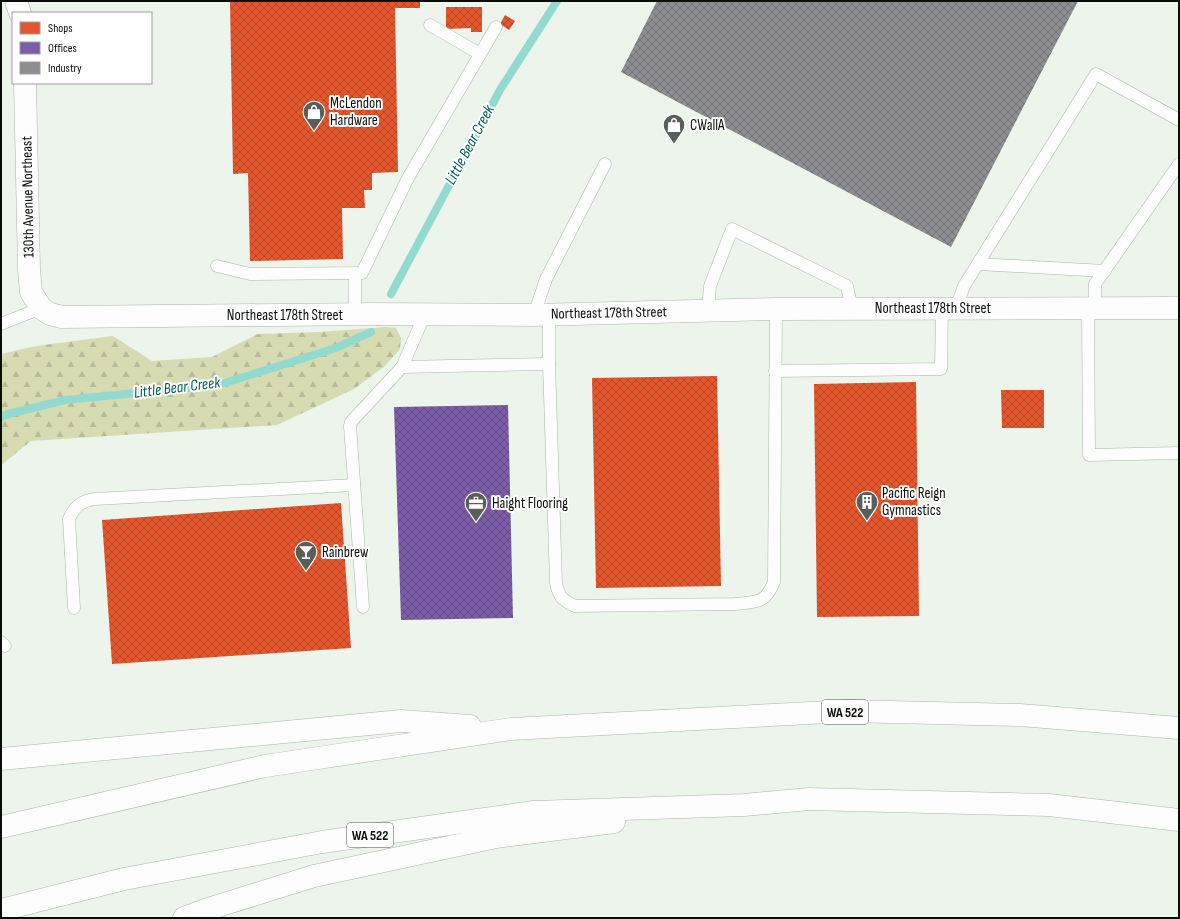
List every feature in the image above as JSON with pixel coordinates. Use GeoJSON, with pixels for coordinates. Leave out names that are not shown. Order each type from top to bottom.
{"type":"FeatureCollection","features":[{"type":"Feature","properties":{"kind":"main road"},"geometry":{"type":"LineString","coordinates":[[16,1],[20,12]]}},
{"type":"Feature","properties":{"kind":"main road","name":"130th Avenue Northeast"},"geometry":{"type":"LineString","coordinates":[[25,84],[29,269],[31,292],[40,308]]}},
{"type":"Feature","properties":{"kind":"main road","name":"Northeast 178th Street"},"geometry":{"type":"LineString","coordinates":[[40,308],[50,314],[62,317],[542,314],[776,309],[1179,308]]}},
{"type":"Feature","properties":{"kind":"main road","name":"WA 522"},"geometry":{"type":"LineString","coordinates":[[1,827],[265,766],[511,729],[848,712],[1020,715],[1179,728]]}},
{"type":"Feature","properties":{"kind":"main road"},"geometry":{"type":"LineString","coordinates":[[1,759],[401,721],[511,729]]}},
{"type":"Feature","properties":{"kind":"main road","name":"WA 522"},"geometry":{"type":"LineString","coordinates":[[1,910],[124,879],[322,842],[534,812],[744,804],[809,799],[1049,805],[1179,820]]}},
{"type":"Feature","properties":{"kind":"main road"},"geometry":{"type":"LineString","coordinates":[[184,918],[314,876],[496,837],[744,804]]}},
{"type":"Feature","properties":{"kind":"lane"},"geometry":{"type":"LineString","coordinates":[[430,25],[480,54]]}},
{"type":"Feature","properties":{"kind":"lane"},"geometry":{"type":"LineString","coordinates":[[217,266],[250,274],[362,272],[408,178],[496,27]]}},
{"type":"Feature","properties":{"kind":"lane"},"geometry":{"type":"LineString","coordinates":[[775,371],[941,370],[949,308],[1096,74],[1179,120]]}},
{"type":"Feature","properties":{"kind":"lane"},"geometry":{"type":"LineString","coordinates":[[605,164],[546,279],[542,314],[549,364],[556,583],[559,594],[567,602],[575,606],[734,604],[754,602],[764,598],[770,592],[774,582],[776,309]]}},
{"type":"Feature","properties":{"kind":"lane"},"geometry":{"type":"LineString","coordinates":[[1179,164],[1095,284],[1091,308],[1089,455],[1179,453]]}},
{"type":"Feature","properties":{"kind":"lane"},"geometry":{"type":"LineString","coordinates":[[708,311],[710,286],[732,229],[847,286],[852,309]]}},
{"type":"Feature","properties":{"kind":"lane"},"geometry":{"type":"LineString","coordinates":[[978,264],[1105,271]]}},
{"type":"Feature","properties":{"kind":"lane"},"geometry":{"type":"LineString","coordinates":[[355,273],[355,314]]}},
{"type":"Feature","properties":{"kind":"lane"},"geometry":{"type":"LineString","coordinates":[[1,324],[40,308]]}},
{"type":"Feature","properties":{"kind":"lane"},"geometry":{"type":"LineString","coordinates":[[363,607],[350,426],[351,422],[402,367],[426,314]]}},
{"type":"Feature","properties":{"kind":"lane"},"geometry":{"type":"LineString","coordinates":[[402,367],[549,364]]}},
{"type":"Feature","properties":{"kind":"lane"},"geometry":{"type":"LineString","coordinates":[[74,608],[69,519],[73,510],[87,500],[354,485]]}},
{"type":"Feature","properties":{"kind":"green space"},"geometry":{"type":"Polygon","coordinates":[[[386,327],[396,328],[401,338],[400,349],[385,366],[354,389],[277,425],[31,441],[1,465],[1,354],[36,346],[113,336],[152,361],[212,357],[258,334],[319,332],[386,327]]]}},
{"type":"Feature","properties":{"kind":"building: Shops","name":"McLendon Hardware"},"geometry":{"type":"Polygon","coordinates":[[[230,1],[420,1],[420,8],[395,8],[398,172],[372,173],[372,190],[364,190],[365,208],[342,208],[343,259],[250,261],[248,173],[233,174],[230,1]]]}},
{"type":"Feature","properties":{"kind":"building: Shops"},"geometry":{"type":"Polygon","coordinates":[[[446,7],[482,7],[482,32],[471,32],[471,28],[446,29],[446,7]]]}},
{"type":"Feature","properties":{"kind":"building: Shops"},"geometry":{"type":"Polygon","coordinates":[[[505,15],[515,21],[509,30],[500,24],[505,15]]]}},
{"type":"Feature","properties":{"kind":"building: Shops"},"geometry":{"type":"Polygon","coordinates":[[[717,376],[721,586],[596,588],[592,378],[717,376]]]}},
{"type":"Feature","properties":{"kind":"building: Shops","name":"Pacific Reign Gymnastics"},"geometry":{"type":"Polygon","coordinates":[[[916,382],[919,616],[817,617],[814,384],[916,382]]]}},
{"type":"Feature","properties":{"kind":"building: Shops"},"geometry":{"type":"Polygon","coordinates":[[[1001,390],[1044,390],[1044,428],[1002,428],[1001,390]]]}},
{"type":"Feature","properties":{"kind":"building: Shops"},"geometry":{"type":"Polygon","coordinates":[[[341,503],[351,648],[112,664],[102,520],[341,503]]]}},
{"type":"Feature","properties":{"kind":"building: Offices"},"geometry":{"type":"Polygon","coordinates":[[[508,405],[513,618],[401,620],[394,407],[508,405]]]}},
{"type":"Feature","properties":{"kind":"building: Industry"},"geometry":{"type":"Polygon","coordinates":[[[657,1],[1078,1],[951,247],[621,72],[657,1]]]}},
{"type":"Feature","properties":{"kind":"waterway","name":"Little Bear Creek"},"geometry":{"type":"LineString","coordinates":[[391,294],[500,90],[557,1]]}},
{"type":"Feature","properties":{"kind":"waterway","name":"Little Bear Creek"},"geometry":{"type":"LineString","coordinates":[[1,417],[65,400],[218,385],[336,348],[371,332]]}},
{"type":"Feature","properties":{"kind":"place","name":"McLendon Hardware"},"geometry":{"type":"Point","coordinates":[314,132]}},
{"type":"Feature","properties":{"kind":"place","name":"CWallA"},"geometry":{"type":"Point","coordinates":[674,144]}},
{"type":"Feature","properties":{"kind":"place","name":"Haight Flooring"},"geometry":{"type":"Point","coordinates":[476,522]}},
{"type":"Feature","properties":{"kind":"place","name":"Pacific Reign Gymnastics"},"geometry":{"type":"Point","coordinates":[867,522]}},
{"type":"Feature","properties":{"kind":"place","name":"Rainbrew"},"geometry":{"type":"Point","coordinates":[306,572]}}]}
